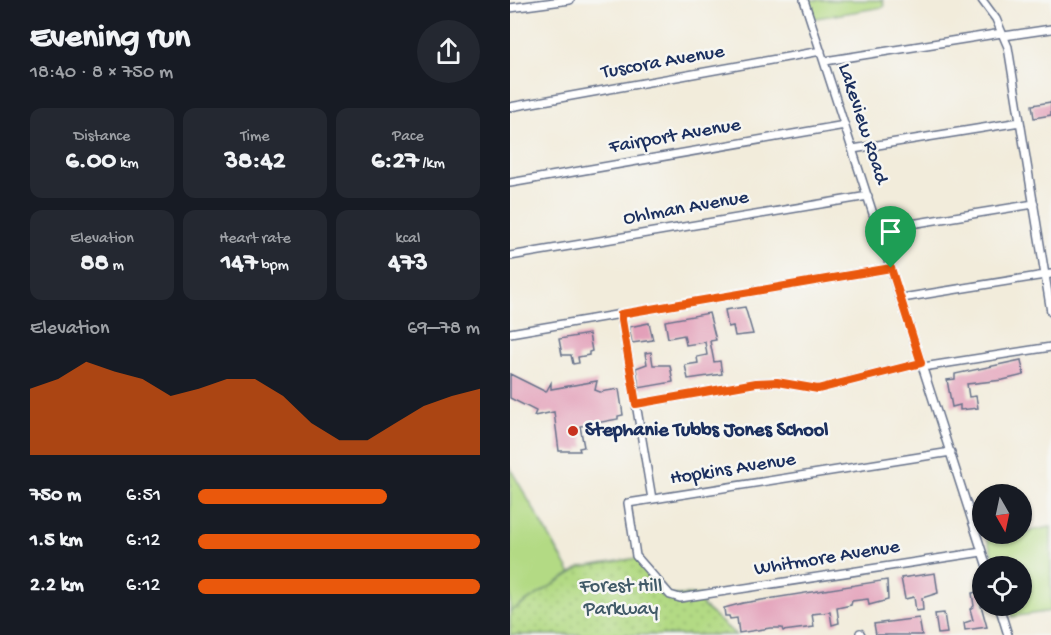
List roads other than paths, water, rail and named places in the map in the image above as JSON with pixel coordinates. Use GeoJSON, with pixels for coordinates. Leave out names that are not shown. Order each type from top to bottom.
{"type":"FeatureCollection","features":[{"type":"Feature","properties":{"kind":"street"},"geometry":{"type":"LineString","coordinates":[[510,8],[570,0]]}},
{"type":"Feature","properties":{"kind":"street","name":"Lakeview Road"},"geometry":{"type":"LineString","coordinates":[[804,0],[880,229],[983,556]]}},
{"type":"Feature","properties":{"kind":"street"},"geometry":{"type":"LineString","coordinates":[[982,0],[996,19],[1003,34],[1048,275],[1051,312]]}},
{"type":"Feature","properties":{"kind":"street"},"geometry":{"type":"LineString","coordinates":[[825,61],[1051,29]]}},
{"type":"Feature","properties":{"kind":"street","name":"Tuscora Avenue"},"geometry":{"type":"LineString","coordinates":[[510,107],[821,51]]}},
{"type":"Feature","properties":{"kind":"street"},"geometry":{"type":"LineString","coordinates":[[853,149],[1020,122]]}},
{"type":"Feature","properties":{"kind":"street","name":"Fairport Avenue"},"geometry":{"type":"LineString","coordinates":[[510,183],[845,125]]}},
{"type":"Feature","properties":{"kind":"street","name":"Ohlman Avenue"},"geometry":{"type":"LineString","coordinates":[[510,256],[868,196]]}},
{"type":"Feature","properties":{"kind":"street"},"geometry":{"type":"LineString","coordinates":[[880,229],[1034,204]]}},
{"type":"Feature","properties":{"kind":"street"},"geometry":{"type":"LineString","coordinates":[[510,333],[891,268]]}},
{"type":"Feature","properties":{"kind":"street"},"geometry":{"type":"LineString","coordinates":[[902,298],[1048,275]]}},
{"type":"Feature","properties":{"kind":"street"},"geometry":{"type":"LineString","coordinates":[[621,314],[652,499]]}},
{"type":"Feature","properties":{"kind":"street"},"geometry":{"type":"LineString","coordinates":[[636,404],[756,383],[777,382],[818,389],[922,365],[1051,347]]}},
{"type":"Feature","properties":{"kind":"street","name":"Hopkins Avenue"},"geometry":{"type":"LineString","coordinates":[[676,598],[636,556],[628,503],[951,452]]}},
{"type":"Feature","properties":{"kind":"street","name":"Whitmore Avenue"},"geometry":{"type":"LineString","coordinates":[[676,598],[982,552]]}},
{"type":"Feature","properties":{"kind":"street"},"geometry":{"type":"LineString","coordinates":[[1002,616],[1008,635]]}},
{"type":"Feature","properties":{"kind":"place","name":"Stephanie Tubbs Jones School"},"geometry":{"type":"Point","coordinates":[573,431]}},
{"type":"Feature","properties":{"kind":"park label","name":"Forest Hill Parkway"},"geometry":{"type":"Point","coordinates":[621,598]}}]}
